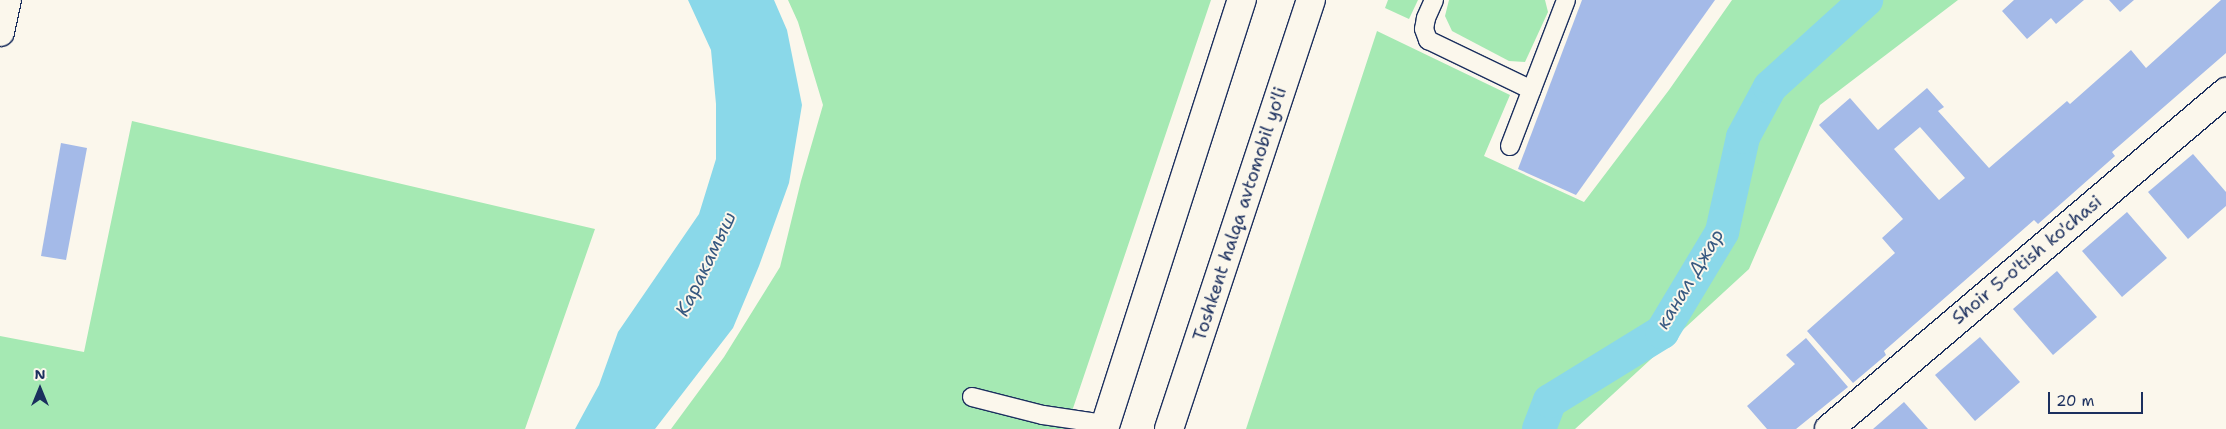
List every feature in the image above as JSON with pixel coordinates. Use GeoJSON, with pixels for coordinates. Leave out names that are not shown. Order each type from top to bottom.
{"type":"FeatureCollection","features":[{"type":"Feature","properties":{"kind":"main road"},"geometry":{"type":"LineString","coordinates":[[0,32],[7,0]]}},
{"type":"Feature","properties":{"kind":"main road"},"geometry":{"type":"LineString","coordinates":[[1105,426],[1242,0]]}},
{"type":"Feature","properties":{"kind":"main road","name":"Toshkent halqa avtomobil yo'li"},"geometry":{"type":"LineString","coordinates":[[1169,429],[1311,0]]}},
{"type":"Feature","properties":{"kind":"main road","name":"Shoir 5-o'tish ko'chasi"},"geometry":{"type":"LineString","coordinates":[[1829,429],[2226,92]]}},
{"type":"Feature","properties":{"kind":"lane"},"geometry":{"type":"LineString","coordinates":[[1434,0],[1426,18],[1424,29],[1428,40],[1532,90]]}},
{"type":"Feature","properties":{"kind":"lane"},"geometry":{"type":"LineString","coordinates":[[1510,146],[1566,0]]}},
{"type":"Feature","properties":{"kind":"lane"},"geometry":{"type":"LineString","coordinates":[[972,397],[1043,415],[1105,426]]}},
{"type":"Feature","properties":{"kind":"green space"},"geometry":{"type":"Polygon","coordinates":[[[788,0],[1211,0],[1066,429],[671,429],[724,357],[780,267],[801,181],[823,105],[798,22],[788,0]]]}},
{"type":"Feature","properties":{"kind":"green space"},"geometry":{"type":"Polygon","coordinates":[[[1388,0],[1418,0],[1409,19],[1385,8],[1388,0]]]}},
{"type":"Feature","properties":{"kind":"green space"},"geometry":{"type":"Polygon","coordinates":[[[1449,0],[1545,0],[1548,12],[1525,62],[1509,61],[1452,31],[1445,16],[1449,0]]]}},
{"type":"Feature","properties":{"kind":"green space"},"geometry":{"type":"Polygon","coordinates":[[[1732,0],[1958,0],[1820,105],[1749,269],[1575,429],[1246,429],[1377,31],[1510,95],[1484,156],[1584,202],[1669,90],[1732,0]]]}},
{"type":"Feature","properties":{"kind":"green space"},"geometry":{"type":"Polygon","coordinates":[[[132,121],[595,229],[525,429],[0,429],[0,336],[84,352],[132,121]]]}},
{"type":"Feature","properties":{"kind":"water","name":"Каракамыш"},"geometry":{"type":"Polygon","coordinates":[[[688,0],[774,0],[787,30],[802,105],[789,183],[759,266],[733,328],[655,429],[575,429],[599,385],[618,332],[699,214],[716,159],[716,104],[711,50],[688,0]]]}},
{"type":"Feature","properties":{"kind":"building"},"geometry":{"type":"Polygon","coordinates":[[[1582,0],[1715,0],[1576,195],[1518,169],[1582,0]]]}},
{"type":"Feature","properties":{"kind":"building"},"geometry":{"type":"Polygon","coordinates":[[[2014,0],[2084,0],[2056,24],[2051,18],[2027,39],[2002,11],[2014,0]]]}},
{"type":"Feature","properties":{"kind":"building"},"geometry":{"type":"Polygon","coordinates":[[[2109,0],[2134,0],[2120,12],[2109,0]]]}},
{"type":"Feature","properties":{"kind":"building"},"geometry":{"type":"Polygon","coordinates":[[[2221,0],[2226,0],[2226,53],[2112,152],[2115,156],[2038,224],[2034,220],[1884,351],[1886,355],[1853,383],[1807,331],[1895,253],[1882,238],[1903,219],[1819,125],[1850,98],[1878,130],[1927,88],[1944,107],[1938,111],[1989,168],[2067,101],[2070,104],[2131,50],[2146,68],[2221,0]],[[1920,127],[1894,149],[1939,200],[1965,178],[1920,127]]]}},
{"type":"Feature","properties":{"kind":"building"},"geometry":{"type":"Polygon","coordinates":[[[61,143],[87,148],[66,260],[41,256],[61,143]]]}},
{"type":"Feature","properties":{"kind":"building"},"geometry":{"type":"Polygon","coordinates":[[[2193,154],[2226,192],[2226,206],[2188,239],[2148,192],[2193,154]]]}},
{"type":"Feature","properties":{"kind":"building"},"geometry":{"type":"Polygon","coordinates":[[[2127,212],[2167,258],[2122,297],[2082,251],[2127,212]]]}},
{"type":"Feature","properties":{"kind":"building"},"geometry":{"type":"Polygon","coordinates":[[[2057,271],[2097,317],[2053,355],[2013,309],[2057,271]]]}},
{"type":"Feature","properties":{"kind":"building"},"geometry":{"type":"Polygon","coordinates":[[[1980,337],[2020,382],[1975,421],[1935,375],[1980,337]]]}},
{"type":"Feature","properties":{"kind":"building"},"geometry":{"type":"Polygon","coordinates":[[[1806,338],[1848,387],[1796,429],[1767,429],[1747,406],[1795,364],[1786,355],[1806,338]]]}},
{"type":"Feature","properties":{"kind":"building"},"geometry":{"type":"Polygon","coordinates":[[[1904,402],[1928,429],[1873,429],[1904,402]]]}},
{"type":"Feature","properties":{"kind":"waterway","name":"канал Джар"},"geometry":{"type":"LineString","coordinates":[[1539,429],[1550,401],[1662,332],[1722,232],[1743,137],[1770,87],[1866,0]]}}]}
